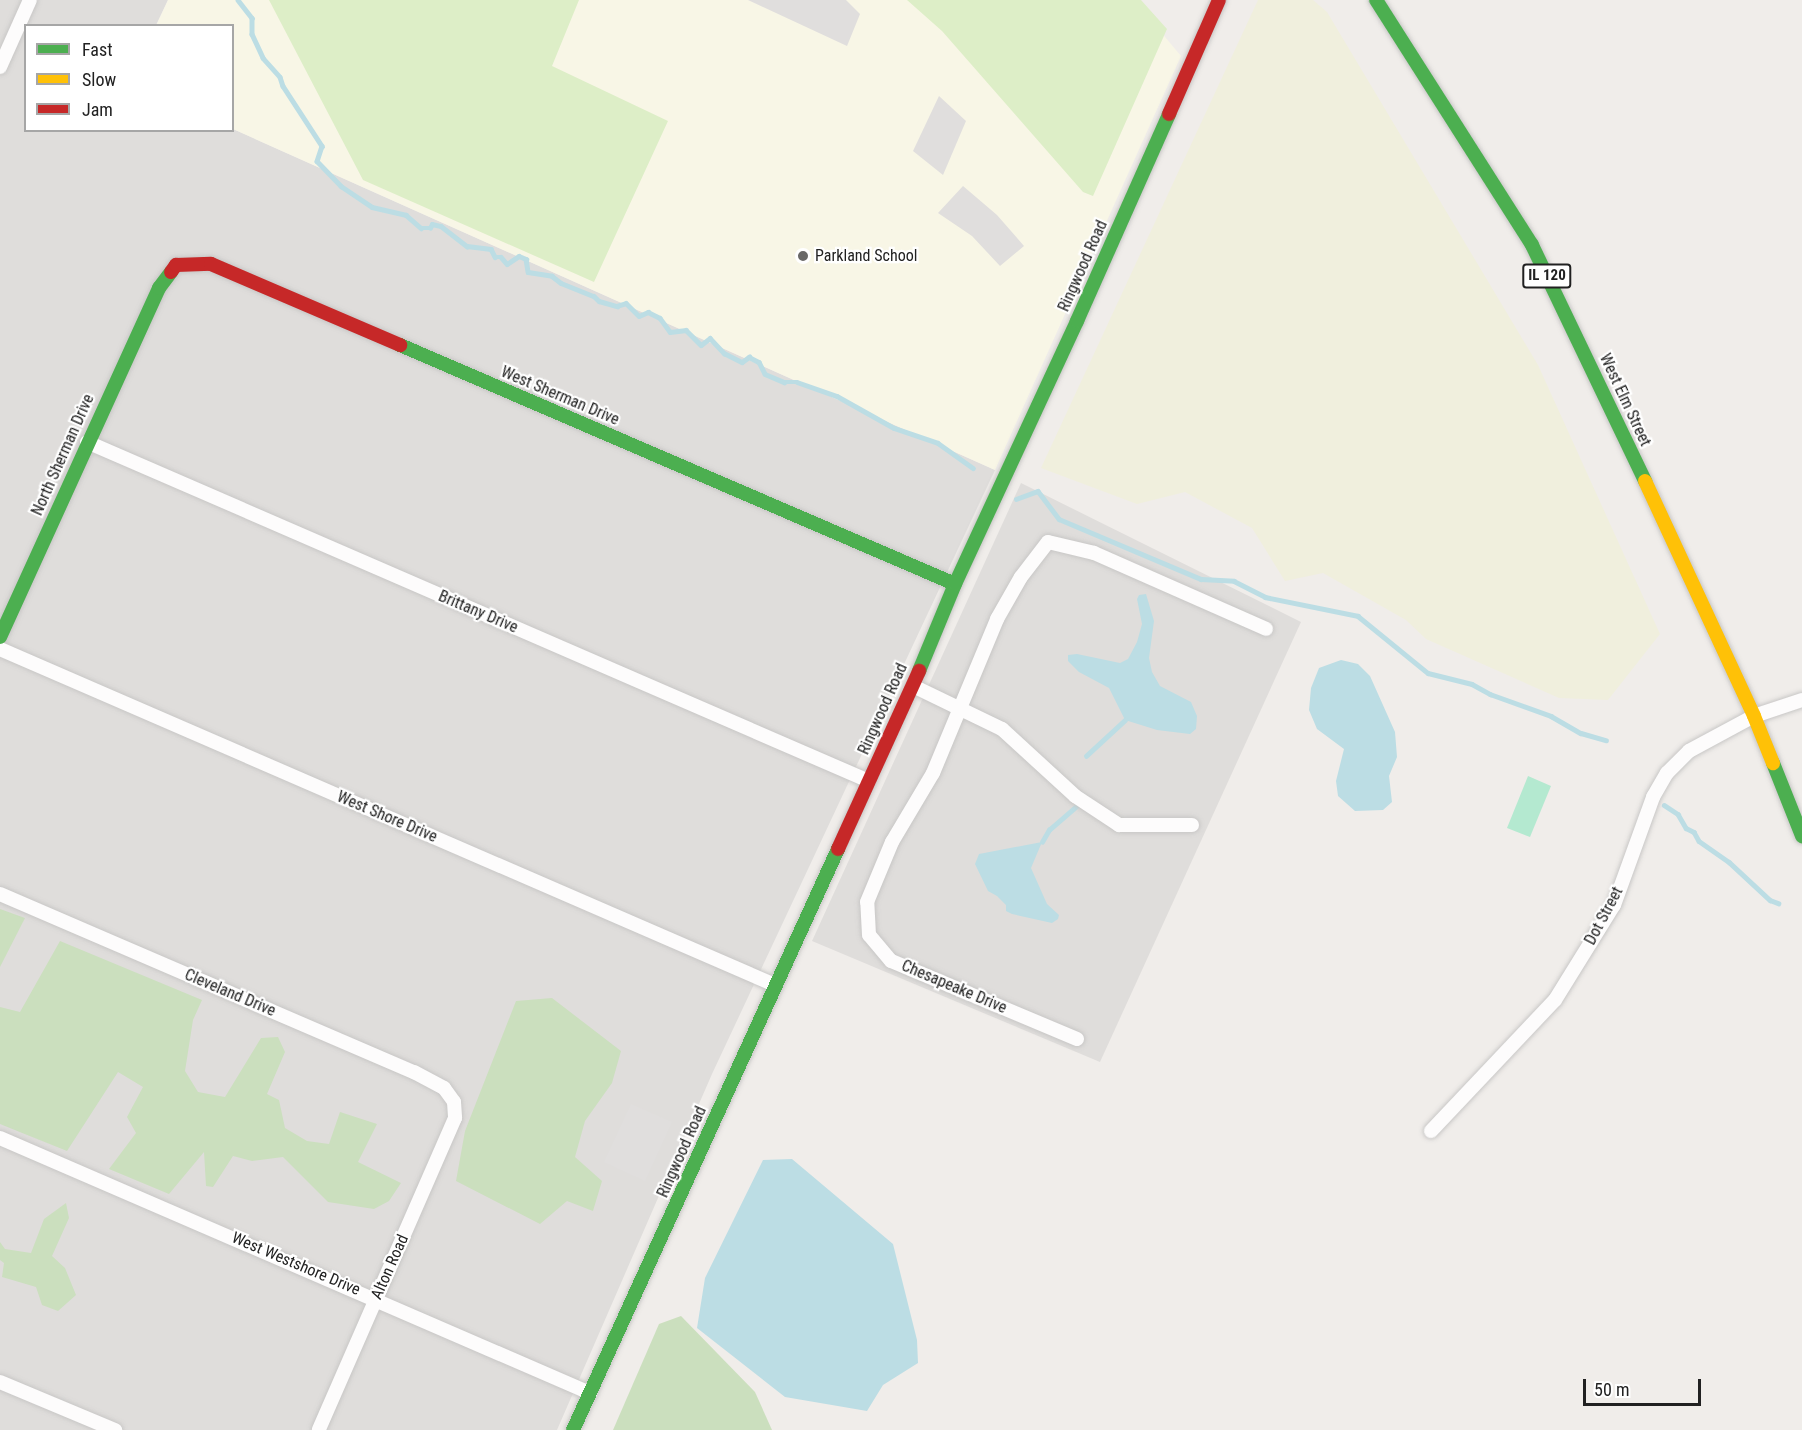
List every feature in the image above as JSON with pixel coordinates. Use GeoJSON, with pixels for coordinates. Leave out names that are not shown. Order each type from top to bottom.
{"type":"FeatureCollection","features":[{"type":"Feature","properties":{"kind":"street"},"geometry":{"type":"LineString","coordinates":[[0,67],[30,0]]}},
{"type":"Feature","properties":{"kind":"street","name":"Ringwood Road"},"geometry":{"type":"LineString","coordinates":[[573,1430],[775,984],[913,687],[955,584],[1077,321],[1219,0]]}},
{"type":"Feature","properties":{"kind":"street","name":"West Elm Street"},"geometry":{"type":"LineString","coordinates":[[1376,0],[1532,245],[1679,552],[1754,716],[1802,836]]}},
{"type":"Feature","properties":{"kind":"street","name":"West Sherman Drive"},"geometry":{"type":"LineString","coordinates":[[159,288],[176,265],[211,264],[955,584]]}},
{"type":"Feature","properties":{"kind":"street","name":"North Sherman Drive"},"geometry":{"type":"LineString","coordinates":[[0,637],[159,288]]}},
{"type":"Feature","properties":{"kind":"street","name":"Brittany Drive"},"geometry":{"type":"LineString","coordinates":[[87,442],[869,781]]}},
{"type":"Feature","properties":{"kind":"street","name":"Chesapeake Drive"},"geometry":{"type":"LineString","coordinates":[[1077,1039],[891,961],[869,935],[867,902],[887,852],[933,773],[962,710],[998,619],[1021,577],[1048,542],[1094,553],[1266,629]]}},
{"type":"Feature","properties":{"kind":"street","name":"West Shore Drive"},"geometry":{"type":"LineString","coordinates":[[0,649],[775,984]]}},
{"type":"Feature","properties":{"kind":"street"},"geometry":{"type":"LineString","coordinates":[[913,687],[1002,729],[1075,796],[1119,825],[1192,825]]}},
{"type":"Feature","properties":{"kind":"street","name":"Dot Street"},"geometry":{"type":"LineString","coordinates":[[1431,1131],[1555,1000],[1614,905],[1653,797],[1667,773],[1689,751],[1754,716],[1802,700]]}},
{"type":"Feature","properties":{"kind":"street","name":"Cleveland Drive"},"geometry":{"type":"LineString","coordinates":[[0,894],[414,1072],[444,1088],[454,1102]]}},
{"type":"Feature","properties":{"kind":"street","name":"Alton Road"},"geometry":{"type":"LineString","coordinates":[[319,1430],[455,1118],[454,1102]]}},
{"type":"Feature","properties":{"kind":"street","name":"West Westshore Drive"},"geometry":{"type":"LineString","coordinates":[[0,1138],[590,1393]]}},
{"type":"Feature","properties":{"kind":"street"},"geometry":{"type":"LineString","coordinates":[[0,1382],[115,1430]]}},
{"type":"Feature","properties":{"kind":"shaded area"},"geometry":{"type":"Polygon","coordinates":[[[0,0],[168,0],[156,24],[24,24],[24,132],[234,132],[234,129],[995,470],[712,1074],[557,1430],[0,1430],[0,0]]]}},
{"type":"Feature","properties":{"kind":"shaded area","name":"Parkland School"},"geometry":{"type":"Polygon","coordinates":[[[168,0],[1134,0],[1181,56],[995,470],[234,129],[234,24],[157,24],[168,0]]]}},
{"type":"Feature","properties":{"kind":"shaded area"},"geometry":{"type":"Polygon","coordinates":[[[748,0],[846,0],[860,14],[847,46],[748,0]]]}},
{"type":"Feature","properties":{"kind":"shaded area"},"geometry":{"type":"Polygon","coordinates":[[[939,96],[966,121],[943,175],[913,151],[939,96]]]}},
{"type":"Feature","properties":{"kind":"shaded area"},"geometry":{"type":"Polygon","coordinates":[[[963,186],[997,215],[1024,246],[1000,266],[972,236],[938,213],[963,186]]]}},
{"type":"Feature","properties":{"kind":"shaded area"},"geometry":{"type":"Polygon","coordinates":[[[1021,483],[1301,622],[1100,1062],[812,941],[1021,483]]]}},
{"type":"Feature","properties":{"kind":"shaded area"},"geometry":{"type":"Polygon","coordinates":[[[631,1104],[672,1122],[645,1181],[604,1162],[631,1104]]]}},
{"type":"Feature","properties":{"kind":"green space"},"geometry":{"type":"Polygon","coordinates":[[[269,0],[579,0],[552,66],[668,121],[594,282],[363,180],[269,0]]]}},
{"type":"Feature","properties":{"kind":"green space"},"geometry":{"type":"Polygon","coordinates":[[[907,0],[1141,0],[1167,29],[1093,196],[1083,192],[942,31],[907,0]]]}},
{"type":"Feature","properties":{"kind":"green space"},"geometry":{"type":"Polygon","coordinates":[[[1258,0],[1313,0],[1327,12],[1538,365],[1660,634],[1608,700],[1559,698],[1426,639],[1406,620],[1323,573],[1285,581],[1252,528],[1185,492],[1137,504],[1041,468],[1258,0]]]}},
{"type":"Feature","properties":{"kind":"green space"},"geometry":{"type":"Polygon","coordinates":[[[1528,776],[1551,786],[1530,837],[1507,828],[1528,776]]]}},
{"type":"Feature","properties":{"kind":"green space"},"geometry":{"type":"Polygon","coordinates":[[[0,909],[25,918],[0,967],[0,909]]]}},
{"type":"Feature","properties":{"kind":"green space"},"geometry":{"type":"Polygon","coordinates":[[[60,941],[202,1000],[193,1020],[185,1071],[198,1092],[225,1097],[261,1038],[278,1037],[285,1052],[267,1094],[279,1100],[285,1128],[307,1141],[329,1144],[340,1112],[377,1124],[358,1162],[401,1183],[389,1201],[374,1209],[328,1202],[283,1157],[252,1161],[233,1156],[213,1187],[206,1186],[204,1152],[169,1194],[109,1169],[136,1133],[127,1117],[143,1087],[118,1072],[67,1151],[0,1124],[0,1007],[20,1012],[60,941]]]}},
{"type":"Feature","properties":{"kind":"green space"},"geometry":{"type":"Polygon","coordinates":[[[552,998],[621,1051],[612,1083],[585,1121],[575,1157],[602,1181],[593,1211],[567,1201],[540,1224],[456,1181],[465,1131],[516,1001],[552,998]]]}},
{"type":"Feature","properties":{"kind":"green space"},"geometry":{"type":"Polygon","coordinates":[[[66,1203],[69,1218],[52,1256],[65,1268],[76,1295],[58,1311],[42,1305],[36,1287],[2,1277],[4,1263],[0,1260],[0,1242],[5,1249],[31,1253],[44,1219],[66,1203]]]}},
{"type":"Feature","properties":{"kind":"green space"},"geometry":{"type":"Polygon","coordinates":[[[681,1316],[755,1392],[772,1430],[613,1430],[659,1324],[681,1316]]]}},
{"type":"Feature","properties":{"kind":"water"},"geometry":{"type":"Polygon","coordinates":[[[1146,594],[1154,621],[1149,658],[1152,672],[1160,686],[1191,702],[1197,716],[1196,729],[1190,734],[1157,730],[1125,720],[1109,688],[1079,672],[1068,661],[1068,655],[1077,654],[1120,663],[1128,659],[1137,642],[1142,624],[1137,599],[1139,595],[1146,594]]]}},
{"type":"Feature","properties":{"kind":"water"},"geometry":{"type":"Polygon","coordinates":[[[1341,660],[1358,664],[1370,676],[1395,732],[1397,757],[1389,776],[1392,802],[1383,810],[1355,811],[1338,796],[1336,781],[1344,749],[1317,729],[1309,710],[1311,688],[1319,668],[1341,660]]]}},
{"type":"Feature","properties":{"kind":"water"},"geometry":{"type":"Polygon","coordinates":[[[1042,842],[1031,868],[1047,904],[1059,915],[1058,919],[1052,923],[1006,911],[1006,905],[988,891],[975,864],[979,854],[1042,842]]]}},
{"type":"Feature","properties":{"kind":"water"},"geometry":{"type":"Polygon","coordinates":[[[792,1159],[893,1244],[917,1340],[918,1363],[883,1385],[867,1411],[785,1397],[697,1328],[705,1278],[763,1160],[792,1159]]]}},
{"type":"Feature","properties":{"kind":"waterway"},"geometry":{"type":"LineString","coordinates":[[238,0],[252,18],[252,34],[263,58],[280,77],[283,86],[322,146],[317,161],[341,186],[372,207],[406,215],[421,228],[430,228],[432,224],[441,226],[467,246],[491,249],[495,257],[501,257],[507,264],[519,256],[526,259],[528,272],[552,276],[561,283],[594,296],[599,301],[617,306],[626,303],[639,316],[648,312],[660,318],[670,332],[686,330],[701,345],[710,338],[724,353],[742,362],[749,357],[759,362],[765,374],[784,382],[797,382],[837,396],[894,428],[938,443],[973,468]]}},
{"type":"Feature","properties":{"kind":"waterway"},"geometry":{"type":"LineString","coordinates":[[1016,499],[1038,491],[1059,519],[1201,579],[1234,581],[1265,597],[1358,616],[1428,673],[1472,684],[1490,694],[1551,716],[1581,733],[1606,740]]}},
{"type":"Feature","properties":{"kind":"waterway"},"geometry":{"type":"LineString","coordinates":[[1086,756],[1125,720]]}},
{"type":"Feature","properties":{"kind":"waterway"},"geometry":{"type":"LineString","coordinates":[[1664,805],[1678,814],[1686,828],[1694,832],[1699,841],[1729,862],[1770,900],[1778,903]]}},
{"type":"Feature","properties":{"kind":"waterway"},"geometry":{"type":"LineString","coordinates":[[1042,842],[1049,830],[1077,806]]}},
{"type":"Feature","properties":{"kind":"traffic: fast"},"geometry":{"type":"LineString","coordinates":[[1376,0],[1532,245],[1645,481]]}},
{"type":"Feature","properties":{"kind":"traffic: fast"},"geometry":{"type":"LineString","coordinates":[[919,671],[955,584],[1077,321],[1169,114]]}},
{"type":"Feature","properties":{"kind":"traffic: fast"},"geometry":{"type":"LineString","coordinates":[[0,637],[159,288],[171,272]]}},
{"type":"Feature","properties":{"kind":"traffic: fast"},"geometry":{"type":"LineString","coordinates":[[400,345],[955,584]]}},
{"type":"Feature","properties":{"kind":"traffic: fast"},"geometry":{"type":"LineString","coordinates":[[1773,763],[1802,836]]}},
{"type":"Feature","properties":{"kind":"traffic: fast"},"geometry":{"type":"LineString","coordinates":[[573,1430],[838,849]]}},
{"type":"Feature","properties":{"kind":"traffic: slow"},"geometry":{"type":"LineString","coordinates":[[1645,481],[1754,716],[1773,763]]}},
{"type":"Feature","properties":{"kind":"traffic: jam"},"geometry":{"type":"LineString","coordinates":[[1169,114],[1219,0]]}},
{"type":"Feature","properties":{"kind":"traffic: jam"},"geometry":{"type":"LineString","coordinates":[[171,272],[176,265],[211,264],[400,345]]}},
{"type":"Feature","properties":{"kind":"traffic: jam"},"geometry":{"type":"LineString","coordinates":[[838,849],[919,671]]}},
{"type":"Feature","properties":{"kind":"place","name":"Parkland School"},"geometry":{"type":"Point","coordinates":[803,256]}}]}
